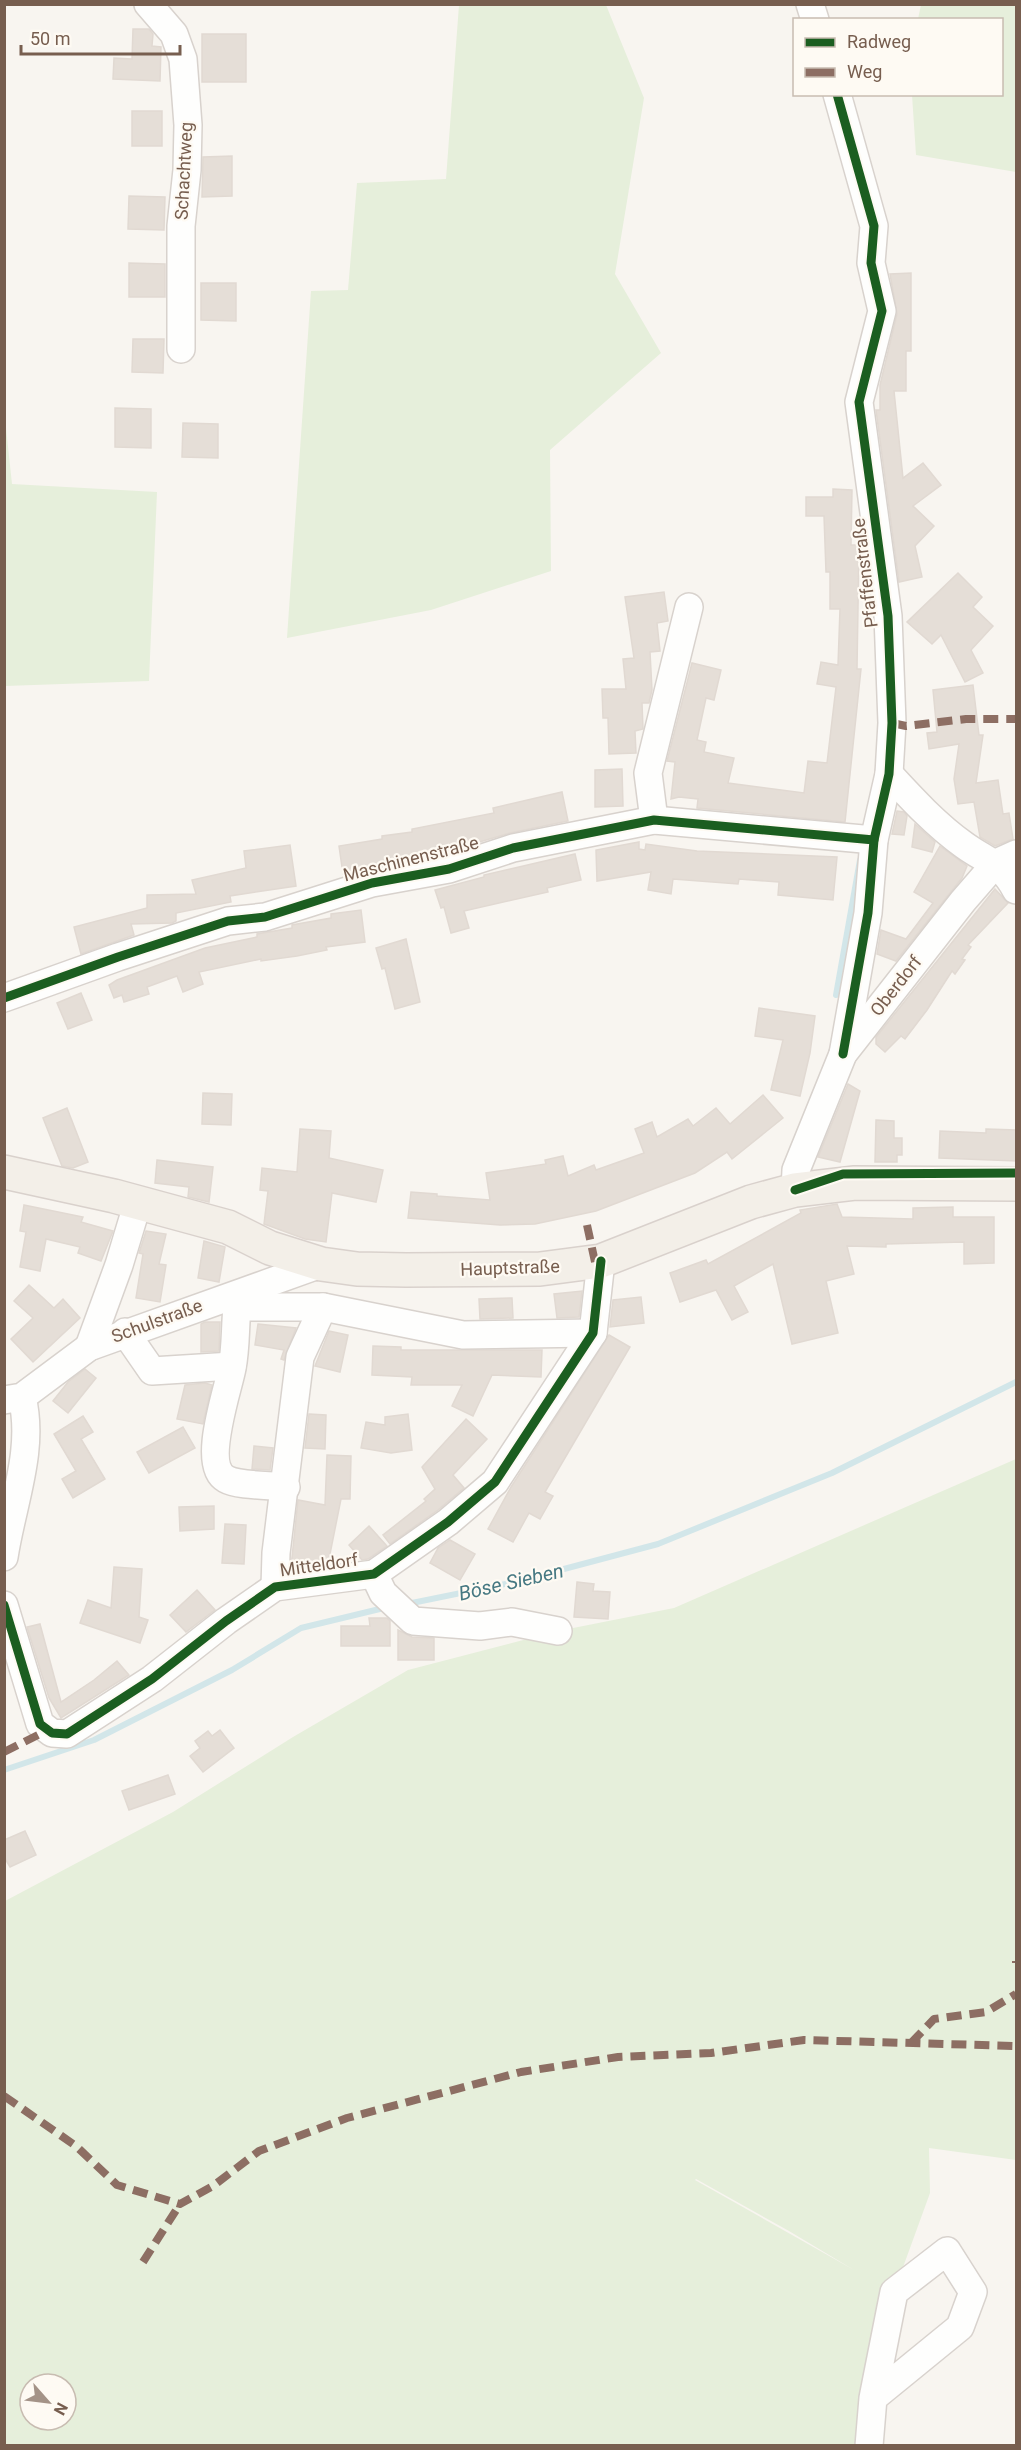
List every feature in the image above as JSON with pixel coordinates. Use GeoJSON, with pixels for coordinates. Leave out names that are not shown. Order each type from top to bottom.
{"type":"FeatureCollection","features":[{"type":"Feature","properties":{"kind":"main road","name":"Hauptstraße"},"geometry":{"type":"LineString","coordinates":[[4,1172],[138,1202],[228,1227],[270,1248],[321,1264],[357,1269],[501,1270],[567,1267],[601,1261],[751,1202],[795,1190],[855,1184],[1017,1184]]}},
{"type":"Feature","properties":{"kind":"street","name":"Schachtweg"},"geometry":{"type":"LineString","coordinates":[[148,4],[174,34],[183,59],[188,125],[182,226],[181,349]]}},
{"type":"Feature","properties":{"kind":"street","name":"Pfaffenstraße"},"geometry":{"type":"LineString","coordinates":[[838,96],[874,226],[871,263],[882,311],[859,402],[888,616],[892,723],[889,774],[874,840],[868,913],[843,1054]]}},
{"type":"Feature","properties":{"kind":"street"},"geometry":{"type":"LineString","coordinates":[[654,820],[648,773],[689,607]]}},
{"type":"Feature","properties":{"kind":"street"},"geometry":{"type":"LineString","coordinates":[[889,774],[917,804],[964,845],[1006,859],[1017,890]]}},
{"type":"Feature","properties":{"kind":"street","name":"Maschinenstraße"},"geometry":{"type":"LineString","coordinates":[[4,998],[228,921],[265,917],[372,883],[450,869],[513,848],[654,820],[874,840]]}},
{"type":"Feature","properties":{"kind":"street","name":"Oberdorf"},"geometry":{"type":"LineString","coordinates":[[795,1190],[796,1170],[843,1054],[963,901],[1006,859]]}},
{"type":"Feature","properties":{"kind":"street"},"geometry":{"type":"LineString","coordinates":[[89,1347],[119,1265],[138,1202]]}},
{"type":"Feature","properties":{"kind":"street","name":"Mitteldorf"},"geometry":{"type":"LineString","coordinates":[[4,1605],[40,1724],[52,1733],[67,1734],[152,1679],[226,1621],[275,1587],[386,1592],[448,1522],[495,1482],[593,1333],[601,1261]]}},
{"type":"Feature","properties":{"kind":"street","name":"Schulstraße"},"geometry":{"type":"LineString","coordinates":[[13,1399],[89,1347],[321,1264]]}},
{"type":"Feature","properties":{"kind":"street"},"geometry":{"type":"LineString","coordinates":[[286,1487],[226,1480],[218,1472],[215,1445],[218,1421],[232,1366],[237,1307],[323,1307],[463,1335],[593,1333]]}},
{"type":"Feature","properties":{"kind":"street","name":"Mitteldorf"},"geometry":{"type":"LineString","coordinates":[[275,1587],[276,1553],[286,1487],[300,1357],[323,1307]]}},
{"type":"Feature","properties":{"kind":"street"},"geometry":{"type":"LineString","coordinates":[[126,1332],[152,1371],[232,1366]]}},
{"type":"Feature","properties":{"kind":"street"},"geometry":{"type":"LineString","coordinates":[[4,1557],[19,1488],[26,1440],[26,1414],[13,1399]]}},
{"type":"Feature","properties":{"kind":"street"},"geometry":{"type":"LineString","coordinates":[[386,1592],[413,1620],[480,1626],[512,1622],[558,1631]]}},
{"type":"Feature","properties":{"kind":"street"},"geometry":{"type":"LineString","coordinates":[[869,2445],[873,2398],[894,2292],[947,2251],[973,2292],[960,2327],[873,2398]]}},
{"type":"Feature","properties":{"kind":"green space"},"geometry":{"type":"Polygon","coordinates":[[[459,5],[606,5],[644,98],[615,274],[661,353],[550,450],[551,571],[431,610],[287,638],[311,291],[348,290],[357,183],[446,179],[459,5]]]}},
{"type":"Feature","properties":{"kind":"green space"},"geometry":{"type":"Polygon","coordinates":[[[921,5],[1016,5],[1016,172],[916,155],[912,96],[1003,96],[1003,18],[918,18],[921,5]]]}},
{"type":"Feature","properties":{"kind":"green space"},"geometry":{"type":"Polygon","coordinates":[[[5,419],[12,484],[157,492],[149,681],[5,686],[5,419]]]}},
{"type":"Feature","properties":{"kind":"green space"},"geometry":{"type":"Polygon","coordinates":[[[1016,1459],[1016,2160],[929,2148],[930,2193],[894,2292],[869,2445],[5,2446],[5,1901],[173,1812],[293,1737],[408,1670],[558,1631],[674,1608],[1016,1459]],[[696,2179],[695,2180],[854,2270],[696,2179]]]}},
{"type":"Feature","properties":{"kind":"building"},"geometry":{"type":"Polygon","coordinates":[[[133,29],[149,29],[153,34],[152,46],[161,47],[160,81],[113,79],[114,58],[132,59],[133,29]]]}},
{"type":"Feature","properties":{"kind":"building"},"geometry":{"type":"Polygon","coordinates":[[[202,34],[246,34],[246,82],[202,82],[202,34]]]}},
{"type":"Feature","properties":{"kind":"building"},"geometry":{"type":"Polygon","coordinates":[[[132,111],[162,111],[162,146],[132,146],[132,111]]]}},
{"type":"Feature","properties":{"kind":"building"},"geometry":{"type":"Polygon","coordinates":[[[232,156],[232,196],[202,197],[203,157],[232,156]]]}},
{"type":"Feature","properties":{"kind":"building"},"geometry":{"type":"Polygon","coordinates":[[[129,196],[165,197],[164,230],[128,229],[129,196]]]}},
{"type":"Feature","properties":{"kind":"building"},"geometry":{"type":"Polygon","coordinates":[[[129,263],[165,264],[165,297],[129,297],[129,263]]]}},
{"type":"Feature","properties":{"kind":"building"},"geometry":{"type":"Polygon","coordinates":[[[911,273],[911,351],[906,351],[906,391],[894,391],[903,478],[923,463],[941,485],[913,506],[934,526],[915,546],[922,577],[899,582],[876,410],[880,410],[880,385],[897,314],[890,274],[911,273]]]}},
{"type":"Feature","properties":{"kind":"building"},"geometry":{"type":"Polygon","coordinates":[[[201,283],[236,283],[236,321],[201,320],[201,283]]]}},
{"type":"Feature","properties":{"kind":"building"},"geometry":{"type":"Polygon","coordinates":[[[133,339],[164,339],[163,373],[132,372],[133,339]]]}},
{"type":"Feature","properties":{"kind":"building"},"geometry":{"type":"Polygon","coordinates":[[[115,408],[151,409],[151,448],[115,447],[115,408]]]}},
{"type":"Feature","properties":{"kind":"building"},"geometry":{"type":"Polygon","coordinates":[[[183,423],[218,424],[218,458],[182,457],[183,423]]]}},
{"type":"Feature","properties":{"kind":"building"},"geometry":{"type":"Polygon","coordinates":[[[833,489],[852,490],[851,545],[859,545],[857,669],[861,669],[845,822],[697,808],[698,799],[679,797],[671,799],[675,762],[667,761],[692,663],[721,670],[714,700],[706,698],[697,740],[706,742],[704,752],[734,758],[728,783],[804,793],[808,761],[827,763],[836,687],[817,684],[821,662],[838,665],[840,609],[830,609],[830,572],[826,572],[824,516],[806,516],[806,497],[833,497],[833,489]]]}},
{"type":"Feature","properties":{"kind":"building"},"geometry":{"type":"Polygon","coordinates":[[[958,573],[982,597],[973,607],[993,626],[971,650],[983,673],[965,682],[941,635],[932,644],[907,622],[958,573]]]}},
{"type":"Feature","properties":{"kind":"building"},"geometry":{"type":"Polygon","coordinates":[[[664,592],[668,621],[657,623],[660,651],[650,652],[652,690],[649,703],[642,703],[643,729],[635,731],[636,753],[609,754],[608,718],[603,718],[602,689],[626,689],[623,659],[634,658],[625,597],[664,592]]]}},
{"type":"Feature","properties":{"kind":"building"},"geometry":{"type":"Polygon","coordinates":[[[973,685],[979,735],[983,735],[976,783],[998,780],[1003,814],[1009,813],[1013,839],[995,846],[980,837],[974,802],[958,804],[954,779],[959,744],[929,749],[927,733],[937,732],[933,690],[973,685]]]}},
{"type":"Feature","properties":{"kind":"building"},"geometry":{"type":"Polygon","coordinates":[[[622,769],[623,806],[595,807],[595,770],[622,769]]]}},
{"type":"Feature","properties":{"kind":"building"},"geometry":{"type":"Polygon","coordinates":[[[562,792],[568,821],[510,833],[406,861],[369,866],[356,872],[343,874],[339,846],[382,839],[382,836],[412,832],[412,829],[494,813],[493,808],[562,792]]]}},
{"type":"Feature","properties":{"kind":"building"},"geometry":{"type":"Polygon","coordinates":[[[897,811],[904,812],[907,816],[904,835],[892,834],[897,811]]]}},
{"type":"Feature","properties":{"kind":"building"},"geometry":{"type":"Polygon","coordinates":[[[915,824],[935,842],[932,852],[912,847],[915,824]]]}},
{"type":"Feature","properties":{"kind":"building"},"geometry":{"type":"Polygon","coordinates":[[[639,842],[639,849],[645,850],[646,844],[697,851],[837,857],[833,900],[778,895],[779,882],[739,879],[738,884],[673,879],[671,894],[648,890],[651,872],[597,881],[596,850],[639,842]]]}},
{"type":"Feature","properties":{"kind":"building"},"geometry":{"type":"Polygon","coordinates":[[[290,845],[296,886],[230,896],[231,902],[176,913],[176,921],[172,923],[131,924],[134,935],[81,954],[74,927],[147,908],[147,895],[196,894],[192,880],[246,868],[244,851],[290,845]]]}},
{"type":"Feature","properties":{"kind":"building"},"geometry":{"type":"Polygon","coordinates":[[[940,846],[967,866],[962,878],[896,961],[877,954],[881,930],[906,939],[933,903],[914,892],[940,846]]]}},
{"type":"Feature","properties":{"kind":"building"},"geometry":{"type":"Polygon","coordinates":[[[575,854],[581,880],[547,888],[548,892],[464,911],[469,928],[451,933],[444,907],[441,908],[435,890],[484,877],[484,875],[575,854]]]}},
{"type":"Feature","properties":{"kind":"building"},"geometry":{"type":"Polygon","coordinates":[[[995,889],[1008,903],[968,945],[971,947],[962,959],[965,960],[955,974],[952,971],[905,1039],[901,1036],[885,1052],[876,1044],[876,1037],[995,889]]]}},
{"type":"Feature","properties":{"kind":"building"},"geometry":{"type":"Polygon","coordinates":[[[361,910],[365,942],[326,947],[327,950],[297,956],[261,961],[261,959],[199,972],[203,984],[183,992],[177,976],[147,987],[149,994],[124,1002],[122,995],[114,998],[109,985],[205,948],[257,937],[257,934],[292,928],[292,925],[331,918],[331,914],[361,910]]]}},
{"type":"Feature","properties":{"kind":"building"},"geometry":{"type":"Polygon","coordinates":[[[406,939],[420,1002],[395,1009],[385,968],[382,969],[376,948],[406,939]]]}},
{"type":"Feature","properties":{"kind":"building"},"geometry":{"type":"Polygon","coordinates":[[[81,993],[92,1020],[68,1029],[57,1003],[81,993]]]}},
{"type":"Feature","properties":{"kind":"building"},"geometry":{"type":"Polygon","coordinates":[[[759,1008],[815,1016],[810,1053],[800,1096],[771,1090],[783,1040],[755,1036],[759,1008]]]}},
{"type":"Feature","properties":{"kind":"building"},"geometry":{"type":"Polygon","coordinates":[[[848,1084],[860,1091],[840,1162],[818,1157],[848,1084]]]}},
{"type":"Feature","properties":{"kind":"building"},"geometry":{"type":"Polygon","coordinates":[[[203,1093],[232,1094],[231,1125],[202,1124],[203,1093]]]}},
{"type":"Feature","properties":{"kind":"building"},"geometry":{"type":"Polygon","coordinates":[[[763,1095],[783,1118],[732,1159],[727,1152],[695,1173],[596,1211],[535,1224],[500,1225],[408,1218],[411,1192],[490,1200],[486,1173],[546,1164],[545,1160],[563,1156],[568,1176],[594,1165],[596,1170],[644,1153],[635,1129],[652,1122],[657,1137],[688,1119],[693,1126],[716,1108],[730,1124],[763,1095]]]}},
{"type":"Feature","properties":{"kind":"building"},"geometry":{"type":"Polygon","coordinates":[[[67,1108],[88,1162],[73,1168],[62,1166],[43,1118],[67,1108]]]}},
{"type":"Feature","properties":{"kind":"building"},"geometry":{"type":"Polygon","coordinates":[[[876,1120],[894,1121],[894,1138],[902,1138],[902,1155],[897,1155],[897,1162],[875,1162],[876,1120]]]}},
{"type":"Feature","properties":{"kind":"building"},"geometry":{"type":"Polygon","coordinates":[[[300,1129],[331,1131],[329,1158],[383,1170],[376,1202],[332,1193],[326,1242],[305,1239],[264,1224],[268,1191],[260,1190],[262,1168],[297,1172],[300,1129]]]}},
{"type":"Feature","properties":{"kind":"building"},"geometry":{"type":"Polygon","coordinates":[[[986,1129],[1017,1130],[1017,1161],[939,1158],[940,1131],[986,1133],[986,1129]]]}},
{"type":"Feature","properties":{"kind":"building"},"geometry":{"type":"Polygon","coordinates":[[[157,1160],[213,1167],[209,1202],[188,1197],[189,1187],[155,1183],[157,1160]]]}},
{"type":"Feature","properties":{"kind":"building"},"geometry":{"type":"Polygon","coordinates":[[[837,1204],[842,1217],[913,1219],[913,1208],[953,1207],[953,1217],[994,1217],[994,1263],[964,1264],[964,1242],[886,1244],[886,1247],[847,1246],[854,1274],[826,1281],[838,1333],[792,1344],[773,1264],[734,1286],[748,1312],[732,1320],[716,1290],[680,1302],[670,1273],[706,1260],[708,1264],[801,1213],[800,1210],[837,1204]]]}},
{"type":"Feature","properties":{"kind":"building"},"geometry":{"type":"Polygon","coordinates":[[[24,1205],[83,1217],[81,1222],[113,1231],[101,1261],[78,1253],[80,1247],[46,1239],[40,1271],[20,1267],[26,1232],[20,1231],[24,1205]]]}},
{"type":"Feature","properties":{"kind":"building"},"geometry":{"type":"Polygon","coordinates":[[[146,1231],[166,1234],[159,1264],[166,1265],[160,1302],[136,1298],[143,1254],[139,1253],[146,1231]]]}},
{"type":"Feature","properties":{"kind":"building"},"geometry":{"type":"Polygon","coordinates":[[[204,1241],[225,1247],[219,1282],[198,1278],[204,1241]]]}},
{"type":"Feature","properties":{"kind":"building"},"geometry":{"type":"Polygon","coordinates":[[[29,1285],[54,1308],[63,1299],[80,1318],[33,1362],[11,1339],[33,1318],[14,1301],[29,1285]]]}},
{"type":"Feature","properties":{"kind":"building"},"geometry":{"type":"Polygon","coordinates":[[[582,1291],[579,1317],[557,1318],[554,1294],[582,1291]]]}},
{"type":"Feature","properties":{"kind":"building"},"geometry":{"type":"Polygon","coordinates":[[[641,1297],[644,1323],[610,1327],[613,1300],[641,1297]]]}},
{"type":"Feature","properties":{"kind":"building"},"geometry":{"type":"Polygon","coordinates":[[[512,1298],[513,1318],[480,1319],[479,1299],[512,1298]]]}},
{"type":"Feature","properties":{"kind":"building"},"geometry":{"type":"Polygon","coordinates":[[[220,1322],[219,1351],[201,1352],[201,1324],[220,1322]]]}},
{"type":"Feature","properties":{"kind":"building"},"geometry":{"type":"Polygon","coordinates":[[[258,1324],[296,1328],[284,1360],[281,1359],[284,1350],[255,1345],[258,1324]]]}},
{"type":"Feature","properties":{"kind":"building"},"geometry":{"type":"Polygon","coordinates":[[[329,1331],[348,1335],[340,1372],[315,1366],[329,1331]]]}},
{"type":"Feature","properties":{"kind":"building"},"geometry":{"type":"Polygon","coordinates":[[[609,1335],[630,1347],[545,1492],[553,1496],[540,1519],[529,1513],[513,1542],[488,1529],[511,1487],[609,1335]]]}},
{"type":"Feature","properties":{"kind":"building"},"geometry":{"type":"Polygon","coordinates":[[[373,1346],[401,1347],[401,1350],[542,1350],[541,1377],[492,1375],[473,1416],[452,1406],[462,1385],[411,1385],[412,1377],[372,1375],[373,1346]]]}},
{"type":"Feature","properties":{"kind":"building"},"geometry":{"type":"Polygon","coordinates":[[[85,1369],[96,1378],[68,1413],[53,1401],[68,1382],[85,1369]]]}},
{"type":"Feature","properties":{"kind":"building"},"geometry":{"type":"Polygon","coordinates":[[[205,1383],[212,1385],[203,1424],[177,1419],[185,1385],[205,1383]]]}},
{"type":"Feature","properties":{"kind":"building"},"geometry":{"type":"Polygon","coordinates":[[[309,1414],[326,1415],[325,1449],[305,1448],[309,1414]]]}},
{"type":"Feature","properties":{"kind":"building"},"geometry":{"type":"Polygon","coordinates":[[[408,1414],[412,1450],[391,1453],[361,1448],[366,1422],[385,1425],[385,1417],[408,1414]]]}},
{"type":"Feature","properties":{"kind":"building"},"geometry":{"type":"Polygon","coordinates":[[[83,1416],[93,1432],[81,1439],[105,1479],[73,1498],[62,1479],[76,1471],[54,1434],[83,1416]]]}},
{"type":"Feature","properties":{"kind":"building"},"geometry":{"type":"Polygon","coordinates":[[[466,1419],[487,1439],[453,1475],[464,1488],[438,1510],[390,1544],[383,1535],[426,1501],[424,1499],[435,1489],[422,1467],[466,1419]]]}},
{"type":"Feature","properties":{"kind":"building"},"geometry":{"type":"Polygon","coordinates":[[[183,1427],[195,1448],[149,1473],[137,1452],[183,1427]]]}},
{"type":"Feature","properties":{"kind":"building"},"geometry":{"type":"Polygon","coordinates":[[[254,1446],[273,1448],[270,1470],[252,1469],[254,1446]]]}},
{"type":"Feature","properties":{"kind":"building"},"geometry":{"type":"Polygon","coordinates":[[[327,1455],[351,1456],[350,1499],[341,1499],[328,1564],[291,1567],[298,1500],[325,1505],[327,1455]]]}},
{"type":"Feature","properties":{"kind":"building"},"geometry":{"type":"Polygon","coordinates":[[[214,1506],[214,1529],[180,1531],[179,1507],[214,1506]]]}},
{"type":"Feature","properties":{"kind":"building"},"geometry":{"type":"Polygon","coordinates":[[[225,1524],[246,1525],[244,1564],[222,1563],[225,1524]]]}},
{"type":"Feature","properties":{"kind":"building"},"geometry":{"type":"Polygon","coordinates":[[[369,1526],[387,1546],[368,1559],[362,1560],[349,1545],[369,1526]]]}},
{"type":"Feature","properties":{"kind":"building"},"geometry":{"type":"Polygon","coordinates":[[[450,1540],[475,1554],[460,1580],[430,1563],[438,1548],[450,1540]]]}},
{"type":"Feature","properties":{"kind":"building"},"geometry":{"type":"Polygon","coordinates":[[[114,1567],[142,1569],[139,1617],[148,1620],[140,1643],[80,1623],[88,1600],[111,1608],[114,1567]]]}},
{"type":"Feature","properties":{"kind":"building"},"geometry":{"type":"Polygon","coordinates":[[[577,1582],[594,1584],[593,1591],[610,1592],[608,1619],[574,1617],[577,1582]]]}},
{"type":"Feature","properties":{"kind":"building"},"geometry":{"type":"Polygon","coordinates":[[[197,1590],[215,1610],[186,1632],[170,1615],[197,1590]]]}},
{"type":"Feature","properties":{"kind":"building"},"geometry":{"type":"Polygon","coordinates":[[[369,1618],[387,1618],[390,1621],[390,1646],[341,1646],[341,1626],[370,1626],[369,1618]]]}},
{"type":"Feature","properties":{"kind":"building"},"geometry":{"type":"Polygon","coordinates":[[[40,1624],[61,1702],[117,1661],[129,1675],[61,1718],[49,1698],[27,1627],[40,1624]]]}},
{"type":"Feature","properties":{"kind":"building"},"geometry":{"type":"Polygon","coordinates":[[[398,1630],[412,1637],[434,1638],[434,1660],[398,1660],[398,1630]]]}},
{"type":"Feature","properties":{"kind":"building"},"geometry":{"type":"Polygon","coordinates":[[[220,1730],[234,1748],[203,1772],[190,1756],[200,1748],[195,1741],[208,1731],[212,1736],[220,1730]]]}},
{"type":"Feature","properties":{"kind":"building"},"geometry":{"type":"Polygon","coordinates":[[[168,1775],[175,1794],[129,1810],[122,1791],[168,1775]]]}},
{"type":"Feature","properties":{"kind":"building"},"geometry":{"type":"Polygon","coordinates":[[[25,1831],[36,1855],[10,1867],[4,1857],[4,1840],[25,1831]]]}},
{"type":"Feature","properties":{"kind":"waterway"},"geometry":{"type":"LineString","coordinates":[[836,995],[860,860]]}},
{"type":"Feature","properties":{"kind":"waterway","name":"Böse Sieben"},"geometry":{"type":"LineString","coordinates":[[407,1604],[515,1582],[658,1544],[832,1473],[1016,1382]]}},
{"type":"Feature","properties":{"kind":"waterway","name":"Böse Sieben"},"geometry":{"type":"LineString","coordinates":[[4,1770],[94,1740],[232,1670],[301,1628],[388,1607]]}},
{"type":"Feature","properties":{"kind":"marked path"},"geometry":{"type":"LineString","coordinates":[[892,723],[906,726],[966,719],[1016,719]]}},
{"type":"Feature","properties":{"kind":"marked path"},"geometry":{"type":"LineString","coordinates":[[587,1225],[595,1262]]}},
{"type":"Feature","properties":{"kind":"marked path"},"geometry":{"type":"LineString","coordinates":[[4,1752],[48,1730]]}},
{"type":"Feature","properties":{"kind":"marked path"},"geometry":{"type":"LineString","coordinates":[[911,2043],[934,2019],[986,2012],[1016,1994]]}},
{"type":"Feature","properties":{"kind":"marked path"},"geometry":{"type":"LineString","coordinates":[[4,2096],[76,2146],[117,2185],[180,2204],[213,2186],[259,2151],[347,2118],[521,2072],[618,2057],[711,2053],[804,2040],[1016,2046]]}},
{"type":"Feature","properties":{"kind":"marked path"},"geometry":{"type":"LineString","coordinates":[[143,2262],[180,2204]]}},
{"type":"Feature","properties":{"kind":"cycle path"},"geometry":{"type":"LineString","coordinates":[[838,96],[874,226],[871,263],[882,311],[859,402],[888,616],[892,723],[889,774],[874,840],[868,913],[843,1054]]}},
{"type":"Feature","properties":{"kind":"cycle path"},"geometry":{"type":"LineString","coordinates":[[4,998],[228,921],[265,917],[372,883],[449,869],[513,848],[654,820],[874,840]]}},
{"type":"Feature","properties":{"kind":"cycle path"},"geometry":{"type":"LineString","coordinates":[[795,1190],[843,1174],[1016,1173]]}},
{"type":"Feature","properties":{"kind":"cycle path"},"geometry":{"type":"LineString","coordinates":[[4,1605],[40,1724],[52,1733],[67,1734],[152,1679],[226,1621],[275,1587],[374,1574],[448,1522],[495,1482],[593,1333],[601,1261]]}}]}
